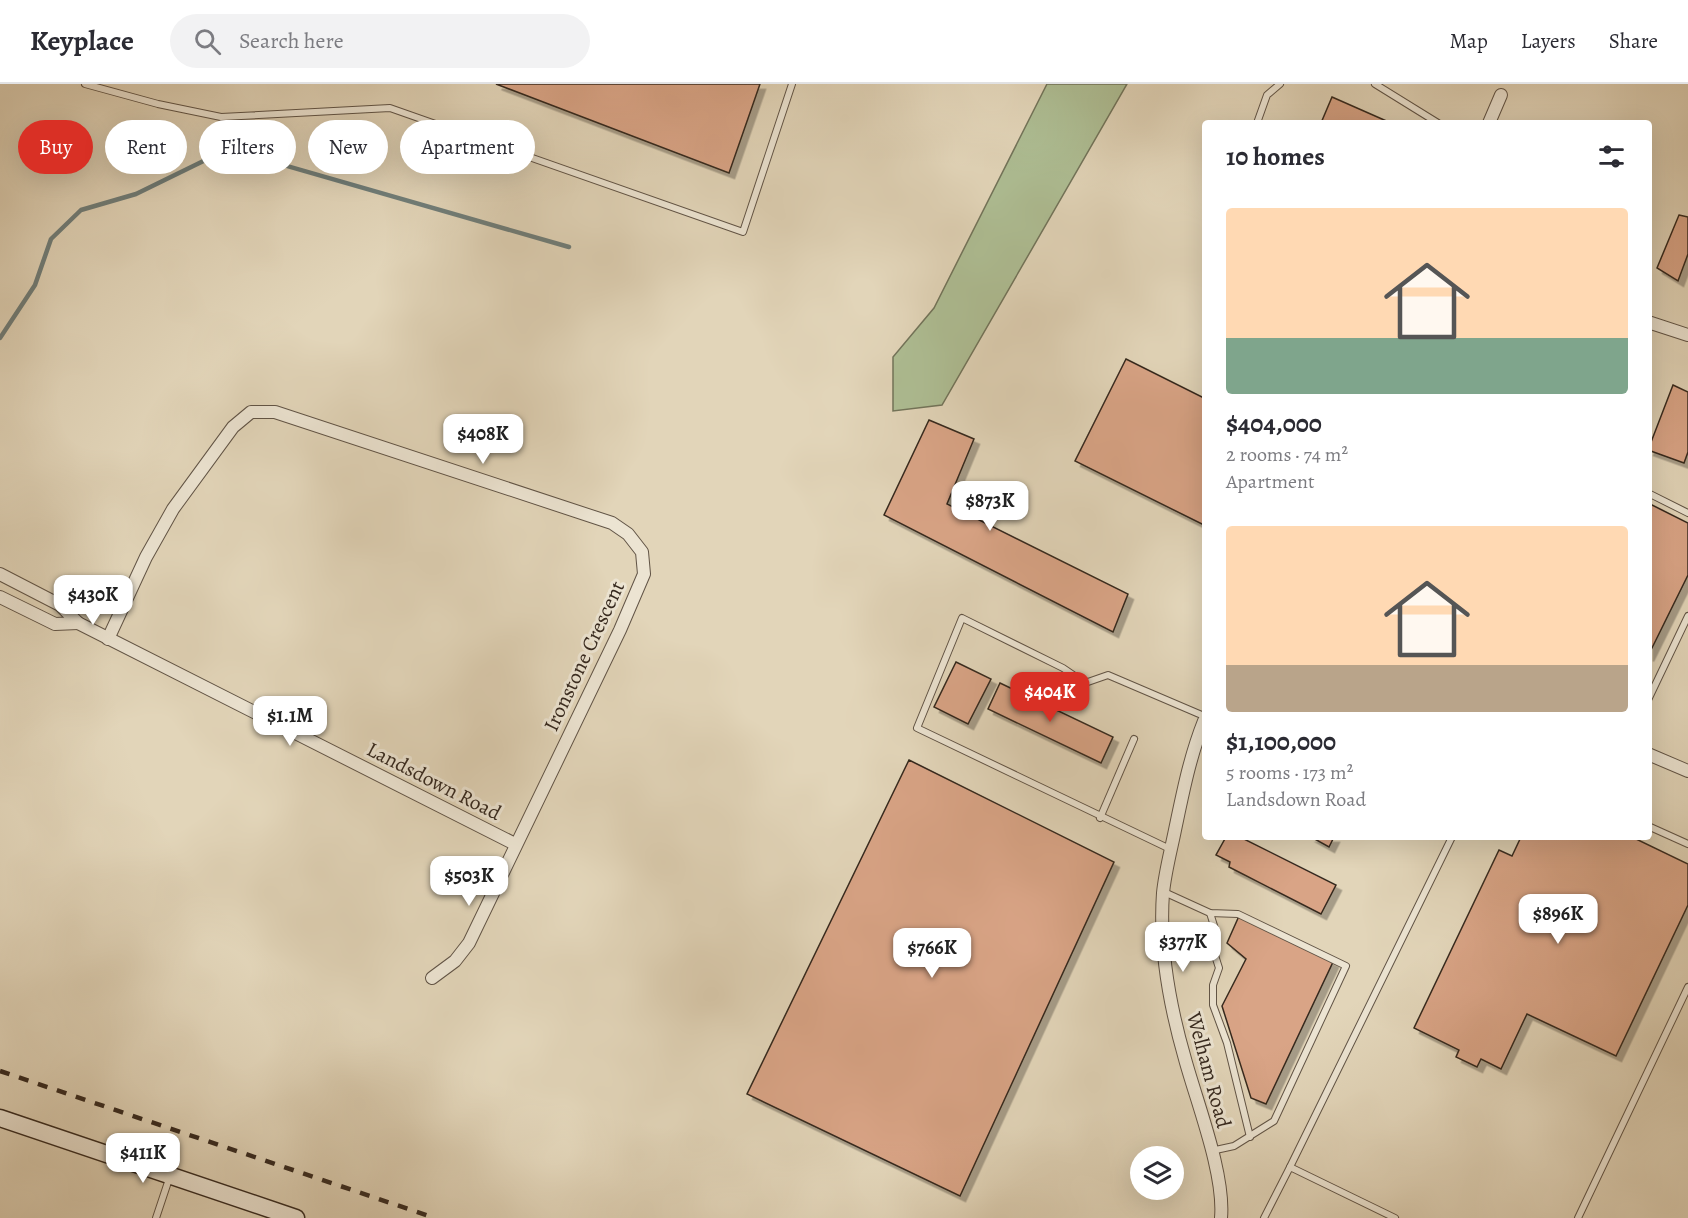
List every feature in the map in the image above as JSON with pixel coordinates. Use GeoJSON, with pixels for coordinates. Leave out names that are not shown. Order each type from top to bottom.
{"type":"FeatureCollection","features":[{"type":"Feature","properties":{"kind":"street"},"geometry":{"type":"LineString","coordinates":[[1490,120],[1501,95]]}},
{"type":"Feature","properties":{"kind":"street"},"geometry":{"type":"LineString","coordinates":[[1652,323],[1688,335]]}},
{"type":"Feature","properties":{"kind":"street","name":"Ironstone Crescent"},"geometry":{"type":"LineString","coordinates":[[108,639],[146,557],[173,509],[233,427],[251,412],[274,412],[612,523],[628,534],[642,552],[644,574],[620,630],[469,943],[455,961],[432,978]]}},
{"type":"Feature","properties":{"kind":"street","name":"Landsdown Road"},"geometry":{"type":"LineString","coordinates":[[0,574],[60,605],[78,623],[108,639],[515,844]]}},
{"type":"Feature","properties":{"kind":"street","name":"Landsdown Road"},"geometry":{"type":"LineString","coordinates":[[0,597],[54,624],[78,623]]}},
{"type":"Feature","properties":{"kind":"street","name":"Welham Road"},"geometry":{"type":"LineString","coordinates":[[1202,724],[1191,754],[1163,892],[1164,930],[1173,1016],[1210,1151],[1222,1205],[1221,1218]]}},
{"type":"Feature","properties":{"kind":"street"},"geometry":{"type":"LineString","coordinates":[[1652,756],[1688,771]]}},
{"type":"Feature","properties":{"kind":"street"},"geometry":{"type":"LineString","coordinates":[[0,1118],[296,1218]]}},
{"type":"Feature","properties":{"kind":"lane"},"geometry":{"type":"LineString","coordinates":[[85,84],[158,104],[221,117],[390,108],[743,232],[792,84]]}},
{"type":"Feature","properties":{"kind":"lane"},"geometry":{"type":"LineString","coordinates":[[1258,120],[1267,95],[1280,84]]}},
{"type":"Feature","properties":{"kind":"lane"},"geometry":{"type":"LineString","coordinates":[[1375,84],[1433,120]]}},
{"type":"Feature","properties":{"kind":"lane"},"geometry":{"type":"LineString","coordinates":[[1652,496],[1688,513]]}},
{"type":"Feature","properties":{"kind":"lane"},"geometry":{"type":"LineString","coordinates":[[1652,692],[1688,616]]}},
{"type":"Feature","properties":{"kind":"lane"},"geometry":{"type":"LineString","coordinates":[[1171,850],[916,728],[962,618],[1063,668],[1085,683],[1108,675],[1202,717]]}},
{"type":"Feature","properties":{"kind":"lane"},"geometry":{"type":"LineString","coordinates":[[1100,818],[1134,739]]}},
{"type":"Feature","properties":{"kind":"lane"},"geometry":{"type":"LineString","coordinates":[[1652,828],[1688,844]]}},
{"type":"Feature","properties":{"kind":"lane"},"geometry":{"type":"LineString","coordinates":[[1264,1218],[1451,840]]}},
{"type":"Feature","properties":{"kind":"lane"},"geometry":{"type":"LineString","coordinates":[[1163,892],[1210,913],[1238,914],[1346,966],[1274,1121],[1234,1146],[1210,1151]]}},
{"type":"Feature","properties":{"kind":"lane"},"geometry":{"type":"LineString","coordinates":[[1210,913],[1215,928],[1212,946],[1219,968],[1213,985],[1213,1005],[1227,1043],[1250,1137]]}},
{"type":"Feature","properties":{"kind":"lane"},"geometry":{"type":"LineString","coordinates":[[1578,1218],[1688,987]]}},
{"type":"Feature","properties":{"kind":"lane"},"geometry":{"type":"LineString","coordinates":[[1290,1167],[1395,1218]]}},
{"type":"Feature","properties":{"kind":"lane"},"geometry":{"type":"LineString","coordinates":[[156,1218],[170,1176]]}},
{"type":"Feature","properties":{"kind":"green space"},"geometry":{"type":"Polygon","coordinates":[[[1047,84],[1127,84],[942,405],[893,411],[893,357],[934,308],[1047,84]]]}},
{"type":"Feature","properties":{"kind":"building"},"geometry":{"type":"Polygon","coordinates":[[[496,84],[760,84],[729,173],[496,84]]]}},
{"type":"Feature","properties":{"kind":"building"},"geometry":{"type":"Polygon","coordinates":[[[1332,97],[1384,120],[1322,120],[1332,97]]]}},
{"type":"Feature","properties":{"kind":"building"},"geometry":{"type":"Polygon","coordinates":[[[1679,215],[1688,217],[1688,254],[1678,281],[1657,268],[1679,215]]]}},
{"type":"Feature","properties":{"kind":"building"},"geometry":{"type":"Polygon","coordinates":[[[1126,359],[1202,397],[1202,524],[1075,461],[1126,359]]]}},
{"type":"Feature","properties":{"kind":"building"},"geometry":{"type":"Polygon","coordinates":[[[1673,385],[1688,392],[1688,452],[1684,463],[1652,451],[1652,440],[1673,385]]]}},
{"type":"Feature","properties":{"kind":"building"},"geometry":{"type":"Polygon","coordinates":[[[929,420],[974,439],[947,504],[1128,594],[1113,632],[884,515],[929,420]]]}},
{"type":"Feature","properties":{"kind":"building"},"geometry":{"type":"Polygon","coordinates":[[[1652,505],[1688,523],[1688,575],[1652,648],[1652,505]]]}},
{"type":"Feature","properties":{"kind":"building"},"geometry":{"type":"Polygon","coordinates":[[[956,662],[991,679],[968,724],[934,707],[956,662]]]}},
{"type":"Feature","properties":{"kind":"building"},"geometry":{"type":"Polygon","coordinates":[[[1000,683],[1113,737],[1101,763],[988,709],[1000,683]]]}},
{"type":"Feature","properties":{"kind":"building"},"geometry":{"type":"Polygon","coordinates":[[[909,760],[1114,862],[960,1196],[747,1094],[909,760]]]}},
{"type":"Feature","properties":{"kind":"building"},"geometry":{"type":"Polygon","coordinates":[[[1224,840],[1246,840],[1336,885],[1321,914],[1229,867],[1230,862],[1216,855],[1224,840]]]}},
{"type":"Feature","properties":{"kind":"building"},"geometry":{"type":"Polygon","coordinates":[[[1316,840],[1332,840],[1329,847],[1316,840]]]}},
{"type":"Feature","properties":{"kind":"building"},"geometry":{"type":"Polygon","coordinates":[[[1520,840],[1638,840],[1688,864],[1688,905],[1616,1056],[1527,1014],[1501,1069],[1481,1059],[1477,1067],[1456,1057],[1459,1050],[1414,1028],[1499,850],[1512,856],[1520,840]]]}},
{"type":"Feature","properties":{"kind":"building"},"geometry":{"type":"Polygon","coordinates":[[[1239,916],[1333,962],[1266,1104],[1251,1098],[1222,1006],[1246,959],[1227,943],[1239,916]]]}},
{"type":"Feature","properties":{"kind":"waterway"},"geometry":{"type":"LineString","coordinates":[[0,338],[35,285],[51,239],[81,210],[136,194],[228,149],[569,247]]}},
{"type":"Feature","properties":{"kind":"railway"},"geometry":{"type":"LineString","coordinates":[[0,1071],[435,1218]]}}]}
